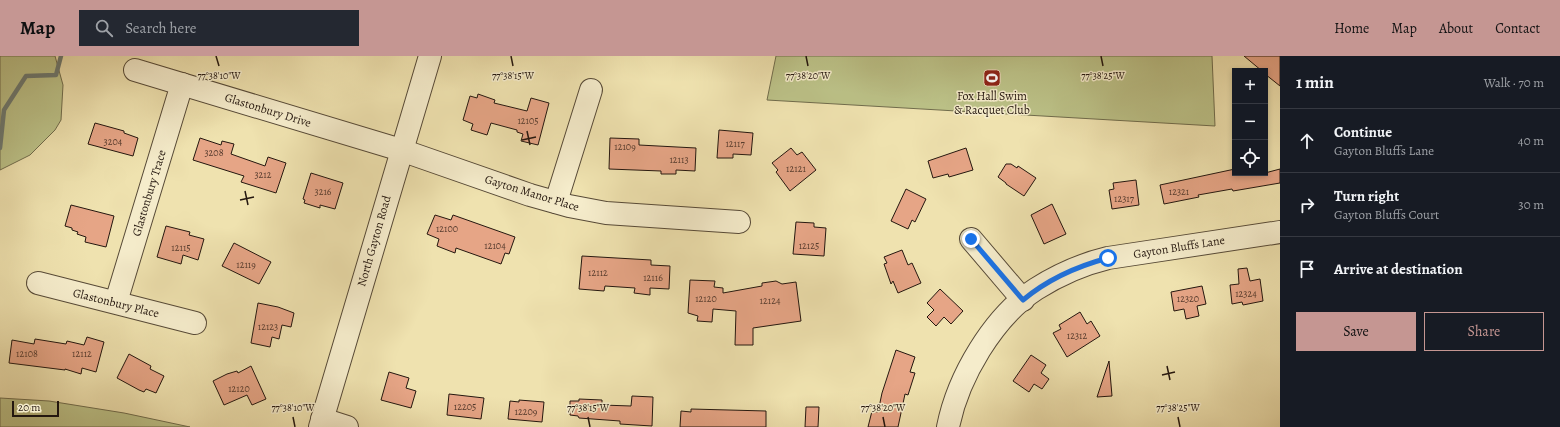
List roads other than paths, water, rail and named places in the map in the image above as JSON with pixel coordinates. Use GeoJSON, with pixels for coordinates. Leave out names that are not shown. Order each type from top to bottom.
{"type":"FeatureCollection","features":[{"type":"Feature","properties":{"kind":"street","name":"North Gayton Road"},"geometry":{"type":"LineString","coordinates":[[321,423],[430,56]]}},
{"type":"Feature","properties":{"kind":"street","name":"Glastonbury Drive"},"geometry":{"type":"LineString","coordinates":[[135,70],[401,150]]}},
{"type":"Feature","properties":{"kind":"street","name":"Glastonbury Trace"},"geometry":{"type":"LineString","coordinates":[[116,302],[182,84]]}},
{"type":"Feature","properties":{"kind":"street"},"geometry":{"type":"LineString","coordinates":[[556,202],[591,90]]}},
{"type":"Feature","properties":{"kind":"street","name":"Gayton Manor Place"},"geometry":{"type":"LineString","coordinates":[[401,150],[569,206],[606,212],[739,222]]}},
{"type":"Feature","properties":{"kind":"street","name":"Gayton Bluffs Lane"},"geometry":{"type":"LineString","coordinates":[[948,427],[951,413],[963,379],[982,346],[1000,322],[1016,305],[1035,290],[1069,272],[1096,261],[1108,258],[1280,232]]}},
{"type":"Feature","properties":{"kind":"street"},"geometry":{"type":"LineString","coordinates":[[971,239],[1023,300]]}},
{"type":"Feature","properties":{"kind":"street","name":"Glastonbury Place"},"geometry":{"type":"LineString","coordinates":[[38,283],[195,323]]}},
{"type":"Feature","properties":{"kind":"street"},"geometry":{"type":"LineString","coordinates":[[321,423],[347,427]]}},
{"type":"Feature","properties":{"kind":"waterway"},"geometry":{"type":"LineString","coordinates":[[0,148],[4,110],[26,76],[56,75],[61,56]]}},
{"type":"Feature","properties":{"kind":"place","name":"Fox Hall Swim & Racquet Club"},"geometry":{"type":"Point","coordinates":[992,78]}}]}
